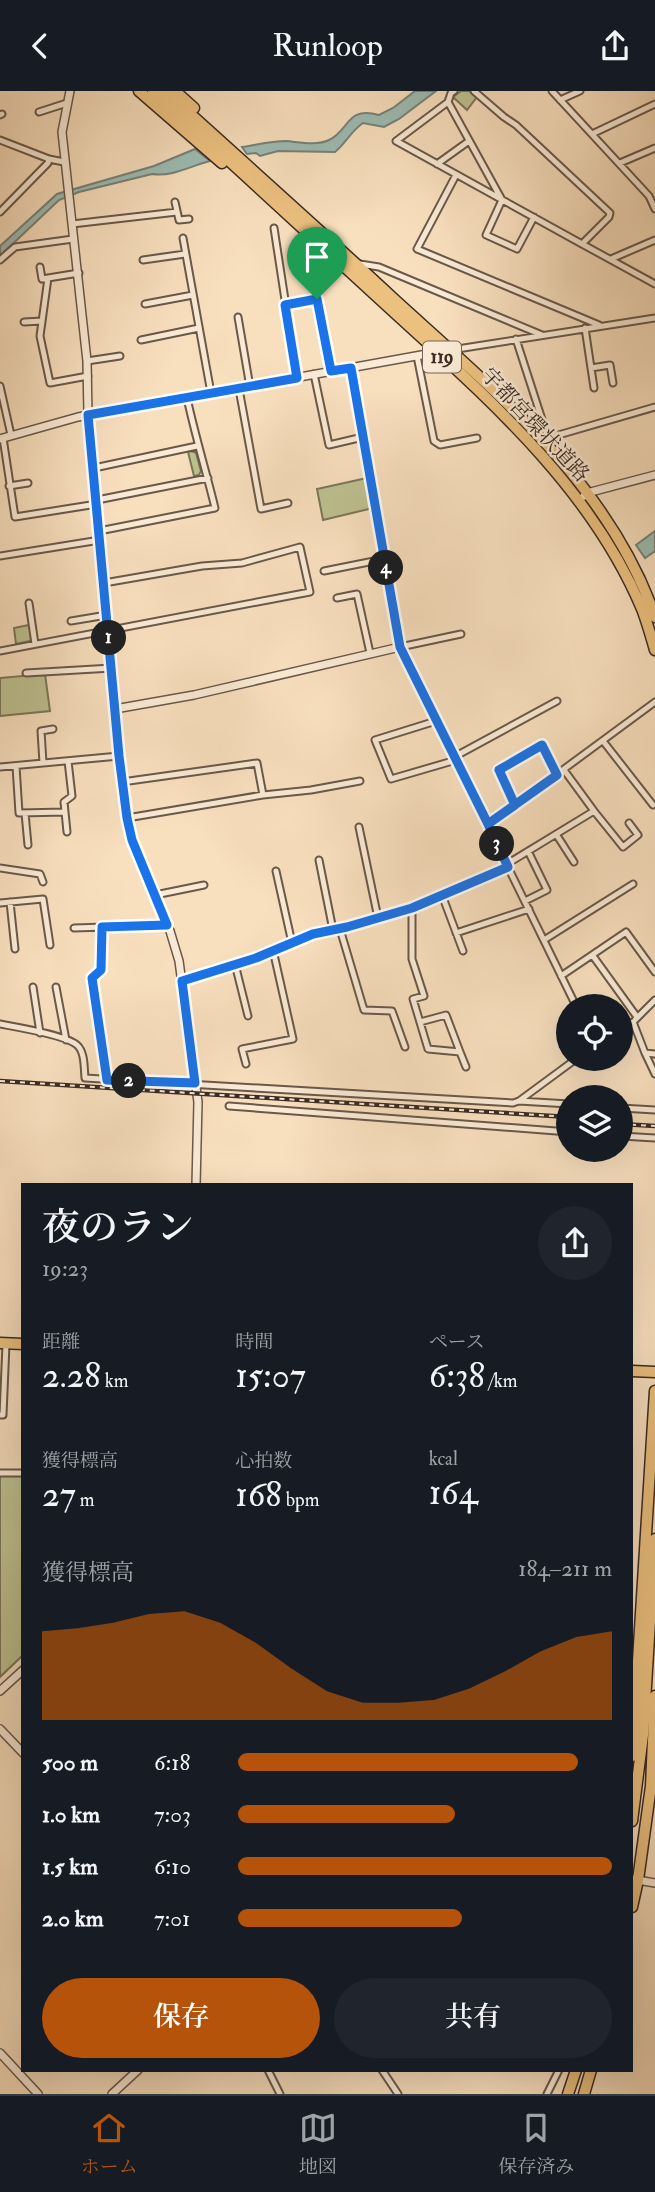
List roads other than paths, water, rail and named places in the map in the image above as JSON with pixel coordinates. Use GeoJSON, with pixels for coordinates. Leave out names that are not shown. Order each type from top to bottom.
{"type":"FeatureCollection","features":[{"type":"Feature","properties":{"kind":"highway","name":"119"},"geometry":{"type":"LineString","coordinates":[[139,91],[200,144],[300,219]]}},
{"type":"Feature","properties":{"kind":"highway","name":"宇都宮環状道路"},"geometry":{"type":"LineString","coordinates":[[153,91],[356,264],[546,440],[587,493],[630,560],[655,617]]}},
{"type":"Feature","properties":{"kind":"highway","name":"宇都宮環状道路"},"geometry":{"type":"LineString","coordinates":[[165,91],[519,431],[579,501],[632,588],[655,650]]}},
{"type":"Feature","properties":{"kind":"highway","name":"119"},"geometry":{"type":"LineString","coordinates":[[175,91],[300,219]]}},
{"type":"Feature","properties":{"kind":"highway"},"geometry":{"type":"LineString","coordinates":[[3,1343],[21,1344]]}},
{"type":"Feature","properties":{"kind":"highway"},"geometry":{"type":"LineString","coordinates":[[633,1371],[655,1372]]}},
{"type":"Feature","properties":{"kind":"highway"},"geometry":{"type":"LineString","coordinates":[[633,1740],[655,1391]]}},
{"type":"Feature","properties":{"kind":"highway"},"geometry":{"type":"LineString","coordinates":[[633,1813],[643,1735],[655,1539]]}},
{"type":"Feature","properties":{"kind":"highway"},"geometry":{"type":"LineString","coordinates":[[633,1898],[651,1786],[655,1696]]}},
{"type":"Feature","properties":{"kind":"highway"},"geometry":{"type":"LineString","coordinates":[[651,1786],[655,1774]]}},
{"type":"Feature","properties":{"kind":"highway"},"geometry":{"type":"LineString","coordinates":[[569,2094],[575,2072]]}},
{"type":"Feature","properties":{"kind":"highway"},"geometry":{"type":"LineString","coordinates":[[584,2094],[590,2072]]}},
{"type":"Feature","properties":{"kind":"street"},"geometry":{"type":"LineString","coordinates":[[70,91],[62,132],[64,162],[88,361],[88,415],[122,782],[132,840],[179,961],[198,1102],[196,1183]]}},
{"type":"Feature","properties":{"kind":"street"},"geometry":{"type":"LineString","coordinates":[[454,91],[448,102],[396,141],[655,284]]}},
{"type":"Feature","properties":{"kind":"street"},"geometry":{"type":"LineString","coordinates":[[474,91],[516,125],[610,213],[582,244]]}},
{"type":"Feature","properties":{"kind":"street"},"geometry":{"type":"LineString","coordinates":[[552,91],[652,195],[655,209]]}},
{"type":"Feature","properties":{"kind":"street"},"geometry":{"type":"LineString","coordinates":[[560,100],[580,91]]}},
{"type":"Feature","properties":{"kind":"street"},"geometry":{"type":"LineString","coordinates":[[448,102],[502,199]]}},
{"type":"Feature","properties":{"kind":"street"},"geometry":{"type":"LineString","coordinates":[[39,111],[68,103]]}},
{"type":"Feature","properties":{"kind":"street"},"geometry":{"type":"LineString","coordinates":[[592,134],[655,104]]}},
{"type":"Feature","properties":{"kind":"street"},"geometry":{"type":"LineString","coordinates":[[0,140],[64,162]]}},
{"type":"Feature","properties":{"kind":"street"},"geometry":{"type":"LineString","coordinates":[[437,164],[469,141]]}},
{"type":"Feature","properties":{"kind":"street"},"geometry":{"type":"LineString","coordinates":[[620,163],[655,148]]}},
{"type":"Feature","properties":{"kind":"street"},"geometry":{"type":"LineString","coordinates":[[0,212],[49,159]]}},
{"type":"Feature","properties":{"kind":"street"},"geometry":{"type":"LineString","coordinates":[[456,175],[417,249],[599,325]]}},
{"type":"Feature","properties":{"kind":"street"},"geometry":{"type":"LineString","coordinates":[[502,199],[486,235],[517,249],[534,217]]}},
{"type":"Feature","properties":{"kind":"street"},"geometry":{"type":"LineString","coordinates":[[175,202],[179,220],[189,219]]}},
{"type":"Feature","properties":{"kind":"street"},"geometry":{"type":"LineString","coordinates":[[72,224],[177,212]]}},
{"type":"Feature","properties":{"kind":"street"},"geometry":{"type":"LineString","coordinates":[[274,228],[297,378]]}},
{"type":"Feature","properties":{"kind":"street"},"geometry":{"type":"LineString","coordinates":[[183,238],[211,393]]}},
{"type":"Feature","properties":{"kind":"street"},"geometry":{"type":"LineString","coordinates":[[0,260],[15,247],[73,239]]}},
{"type":"Feature","properties":{"kind":"street"},"geometry":{"type":"LineString","coordinates":[[611,259],[655,240]]}},
{"type":"Feature","properties":{"kind":"street"},"geometry":{"type":"LineString","coordinates":[[143,260],[185,254]]}},
{"type":"Feature","properties":{"kind":"street"},"geometry":{"type":"LineString","coordinates":[[356,264],[379,267],[542,335]]}},
{"type":"Feature","properties":{"kind":"street"},"geometry":{"type":"LineString","coordinates":[[40,267],[42,279],[79,273]]}},
{"type":"Feature","properties":{"kind":"street"},"geometry":{"type":"LineString","coordinates":[[48,278],[40,336],[50,383],[88,376]]}},
{"type":"Feature","properties":{"kind":"street"},"geometry":{"type":"LineString","coordinates":[[315,290],[331,371]]}},
{"type":"Feature","properties":{"kind":"street"},"geometry":{"type":"LineString","coordinates":[[145,304],[193,295]]}},
{"type":"Feature","properties":{"kind":"street"},"geometry":{"type":"LineString","coordinates":[[285,305],[317,299]]}},
{"type":"Feature","properties":{"kind":"street"},"geometry":{"type":"LineString","coordinates":[[237,317],[250,387]]}},
{"type":"Feature","properties":{"kind":"street"},"geometry":{"type":"LineString","coordinates":[[208,478],[15,517],[1,439],[88,415],[438,352],[655,318]]}},
{"type":"Feature","properties":{"kind":"street"},"geometry":{"type":"LineString","coordinates":[[24,322],[43,321]]}},
{"type":"Feature","properties":{"kind":"street"},"geometry":{"type":"LineString","coordinates":[[141,340],[199,328]]}},
{"type":"Feature","properties":{"kind":"street"},"geometry":{"type":"LineString","coordinates":[[585,328],[594,388]]}},
{"type":"Feature","properties":{"kind":"street"},"geometry":{"type":"LineString","coordinates":[[516,339],[546,440],[655,407]]}},
{"type":"Feature","properties":{"kind":"street"},"geometry":{"type":"LineString","coordinates":[[88,361],[120,356]]}},
{"type":"Feature","properties":{"kind":"street"},"geometry":{"type":"LineString","coordinates":[[417,356],[434,442],[440,445],[477,438]]}},
{"type":"Feature","properties":{"kind":"street"},"geometry":{"type":"LineString","coordinates":[[591,368],[610,365],[613,383]]}},
{"type":"Feature","properties":{"kind":"street"},"geometry":{"type":"LineString","coordinates":[[351,368],[400,647],[570,994]]}},
{"type":"Feature","properties":{"kind":"street"},"geometry":{"type":"LineString","coordinates":[[314,374],[329,445],[363,437]]}},
{"type":"Feature","properties":{"kind":"street"},"geometry":{"type":"LineString","coordinates":[[0,386],[11,435]]}},
{"type":"Feature","properties":{"kind":"street"},"geometry":{"type":"LineString","coordinates":[[239,389],[261,509],[288,503]]}},
{"type":"Feature","properties":{"kind":"street"},"geometry":{"type":"LineString","coordinates":[[99,531],[215,508],[197,446],[187,398]]}},
{"type":"Feature","properties":{"kind":"street"},"geometry":{"type":"LineString","coordinates":[[94,468],[197,446]]}},
{"type":"Feature","properties":{"kind":"street"},"geometry":{"type":"LineString","coordinates":[[579,501],[587,493],[655,475]]}},
{"type":"Feature","properties":{"kind":"street"},"geometry":{"type":"LineString","coordinates":[[9,486],[28,482]]}},
{"type":"Feature","properties":{"kind":"street"},"geometry":{"type":"LineString","coordinates":[[0,556],[100,540]]}},
{"type":"Feature","properties":{"kind":"street"},"geometry":{"type":"LineString","coordinates":[[0,651],[310,592],[300,547],[242,563],[202,566],[104,583]]}},
{"type":"Feature","properties":{"kind":"street"},"geometry":{"type":"LineString","coordinates":[[324,571],[384,559]]}},
{"type":"Feature","properties":{"kind":"street"},"geometry":{"type":"LineString","coordinates":[[337,599],[357,594],[370,653]]}},
{"type":"Feature","properties":{"kind":"street"},"geometry":{"type":"LineString","coordinates":[[29,603],[35,645]]}},
{"type":"Feature","properties":{"kind":"street"},"geometry":{"type":"LineString","coordinates":[[71,621],[107,615]]}},
{"type":"Feature","properties":{"kind":"street"},"geometry":{"type":"LineString","coordinates":[[115,709],[194,695],[461,634]]}},
{"type":"Feature","properties":{"kind":"street"},"geometry":{"type":"LineString","coordinates":[[26,673],[112,668]]}},
{"type":"Feature","properties":{"kind":"street"},"geometry":{"type":"LineString","coordinates":[[436,721],[375,740],[391,779],[455,759],[557,701]]}},
{"type":"Feature","properties":{"kind":"street"},"geometry":{"type":"LineString","coordinates":[[488,824],[655,702]]}},
{"type":"Feature","properties":{"kind":"street"},"geometry":{"type":"LineString","coordinates":[[43,763],[41,731],[53,729]]}},
{"type":"Feature","properties":{"kind":"street"},"geometry":{"type":"LineString","coordinates":[[603,741],[653,805]]}},
{"type":"Feature","properties":{"kind":"street"},"geometry":{"type":"LineString","coordinates":[[515,805],[499,770],[542,745],[557,775]]}},
{"type":"Feature","properties":{"kind":"street"},"geometry":{"type":"LineString","coordinates":[[0,767],[119,756]]}},
{"type":"Feature","properties":{"kind":"street"},"geometry":{"type":"LineString","coordinates":[[67,832],[64,802],[72,796],[68,761]]}},
{"type":"Feature","properties":{"kind":"street"},"geometry":{"type":"LineString","coordinates":[[122,782],[257,763],[263,795]]}},
{"type":"Feature","properties":{"kind":"street"},"geometry":{"type":"LineString","coordinates":[[16,766],[19,813],[65,812]]}},
{"type":"Feature","properties":{"kind":"street"},"geometry":{"type":"LineString","coordinates":[[564,770],[623,847],[638,835],[629,823]]}},
{"type":"Feature","properties":{"kind":"street"},"geometry":{"type":"LineString","coordinates":[[127,818],[360,781]]}},
{"type":"Feature","properties":{"kind":"street"},"geometry":{"type":"LineString","coordinates":[[182,981],[313,934],[412,908],[508,865],[594,811]]}},
{"type":"Feature","properties":{"kind":"street"},"geometry":{"type":"LineString","coordinates":[[25,813],[28,845]]}},
{"type":"Feature","properties":{"kind":"street"},"geometry":{"type":"LineString","coordinates":[[359,827],[378,918]]}},
{"type":"Feature","properties":{"kind":"street"},"geometry":{"type":"LineString","coordinates":[[556,834],[574,862]]}},
{"type":"Feature","properties":{"kind":"street"},"geometry":{"type":"LineString","coordinates":[[525,901],[547,890],[528,851]]}},
{"type":"Feature","properties":{"kind":"street"},"geometry":{"type":"LineString","coordinates":[[319,860],[337,929],[364,1010],[392,1011],[405,1047]]}},
{"type":"Feature","properties":{"kind":"street"},"geometry":{"type":"LineString","coordinates":[[0,868],[40,874],[43,882]]}},
{"type":"Feature","properties":{"kind":"street"},"geometry":{"type":"LineString","coordinates":[[276,871],[292,943]]}},
{"type":"Feature","properties":{"kind":"street"},"geometry":{"type":"LineString","coordinates":[[544,940],[633,884]]}},
{"type":"Feature","properties":{"kind":"street"},"geometry":{"type":"LineString","coordinates":[[155,895],[204,885]]}},
{"type":"Feature","properties":{"kind":"street"},"geometry":{"type":"LineString","coordinates":[[442,895],[463,951]]}},
{"type":"Feature","properties":{"kind":"street"},"geometry":{"type":"LineString","coordinates":[[0,904],[43,899],[50,945]]}},
{"type":"Feature","properties":{"kind":"street"},"geometry":{"type":"LineString","coordinates":[[9,902],[15,949]]}},
{"type":"Feature","properties":{"kind":"street"},"geometry":{"type":"LineString","coordinates":[[412,908],[412,959],[424,996],[413,999],[428,1049],[460,1052]]}},
{"type":"Feature","properties":{"kind":"street"},"geometry":{"type":"LineString","coordinates":[[456,933],[529,909]]}},
{"type":"Feature","properties":{"kind":"street"},"geometry":{"type":"LineString","coordinates":[[74,927],[167,925]]}},
{"type":"Feature","properties":{"kind":"street"},"geometry":{"type":"LineString","coordinates":[[102,927],[101,970],[92,978],[107,1080]]}},
{"type":"Feature","properties":{"kind":"street"},"geometry":{"type":"LineString","coordinates":[[561,977],[626,932],[655,972]]}},
{"type":"Feature","properties":{"kind":"street"},"geometry":{"type":"LineString","coordinates":[[246,1064],[242,1049],[293,1039],[274,950]]}},
{"type":"Feature","properties":{"kind":"street"},"geometry":{"type":"LineString","coordinates":[[593,955],[635,1020],[655,1075]]}},
{"type":"Feature","properties":{"kind":"street"},"geometry":{"type":"LineString","coordinates":[[235,964],[248,1016]]}},
{"type":"Feature","properties":{"kind":"street"},"geometry":{"type":"LineString","coordinates":[[33,987],[40,1033]]}},
{"type":"Feature","properties":{"kind":"street"},"geometry":{"type":"LineString","coordinates":[[56,987],[66,1040]]}},
{"type":"Feature","properties":{"kind":"street"},"geometry":{"type":"LineString","coordinates":[[635,1020],[655,1000]]}},
{"type":"Feature","properties":{"kind":"street"},"geometry":{"type":"LineString","coordinates":[[420,1022],[446,1015],[466,1067]]}},
{"type":"Feature","properties":{"kind":"street"},"geometry":{"type":"LineString","coordinates":[[0,1024],[76,1044],[81,1052],[85,1078],[107,1080],[513,1103],[560,1071]]}},
{"type":"Feature","properties":{"kind":"street"},"geometry":{"type":"LineString","coordinates":[[645,1053],[655,1054]]}},
{"type":"Feature","properties":{"kind":"street"},"geometry":{"type":"LineString","coordinates":[[519,1101],[556,1103]]}},
{"type":"Feature","properties":{"kind":"street"},"geometry":{"type":"LineString","coordinates":[[229,1106],[556,1131]]}},
{"type":"Feature","properties":{"kind":"street"},"geometry":{"type":"LineString","coordinates":[[633,1108],[655,1109]]}},
{"type":"Feature","properties":{"kind":"street"},"geometry":{"type":"LineString","coordinates":[[633,1137],[655,1138]]}},
{"type":"Feature","properties":{"kind":"street"},"geometry":{"type":"LineString","coordinates":[[0,1415],[3,1415],[3,1343]]}},
{"type":"Feature","properties":{"kind":"street"},"geometry":{"type":"LineString","coordinates":[[0,1472],[21,1473]]}},
{"type":"Feature","properties":{"kind":"street"},"geometry":{"type":"LineString","coordinates":[[0,1691],[21,1672]]}},
{"type":"Feature","properties":{"kind":"street"},"geometry":{"type":"LineString","coordinates":[[0,1728],[21,1751]]}},
{"type":"Feature","properties":{"kind":"street"},"geometry":{"type":"LineString","coordinates":[[635,1879],[655,1884]]}},
{"type":"Feature","properties":{"kind":"street"},"geometry":{"type":"LineString","coordinates":[[0,2053],[38,2094]]}},
{"type":"Feature","properties":{"kind":"street"},"geometry":{"type":"LineString","coordinates":[[112,2094],[136,2072]]}},
{"type":"Feature","properties":{"kind":"street"},"geometry":{"type":"LineString","coordinates":[[269,2072],[280,2094]]}},
{"type":"Feature","properties":{"kind":"street"},"geometry":{"type":"LineString","coordinates":[[383,2072],[398,2094]]}},
{"type":"Feature","properties":{"kind":"street"},"geometry":{"type":"LineString","coordinates":[[547,2094],[558,2072]]}},
{"type":"Feature","properties":{"kind":"water"},"geometry":{"type":"Polygon","coordinates":[[[415,91],[436,91],[384,127],[363,123],[335,152],[278,151],[260,156],[256,153],[247,154],[242,147],[280,141],[324,142],[336,136],[354,116],[368,113],[379,115],[415,91]]]}},
{"type":"Feature","properties":{"kind":"water"},"geometry":{"type":"Polygon","coordinates":[[[195,149],[210,161],[174,173],[152,174],[79,192],[59,200],[0,256],[0,246],[57,194],[154,166],[195,149]]]}},
{"type":"Feature","properties":{"kind":"water"},"geometry":{"type":"Polygon","coordinates":[[[655,531],[655,551],[645,558],[636,545],[655,531]]]}},
{"type":"Feature","properties":{"kind":"railway"},"geometry":{"type":"LineString","coordinates":[[0,1081],[556,1116]]}},
{"type":"Feature","properties":{"kind":"railway"},"geometry":{"type":"LineString","coordinates":[[633,1125],[655,1126]]}}]}
